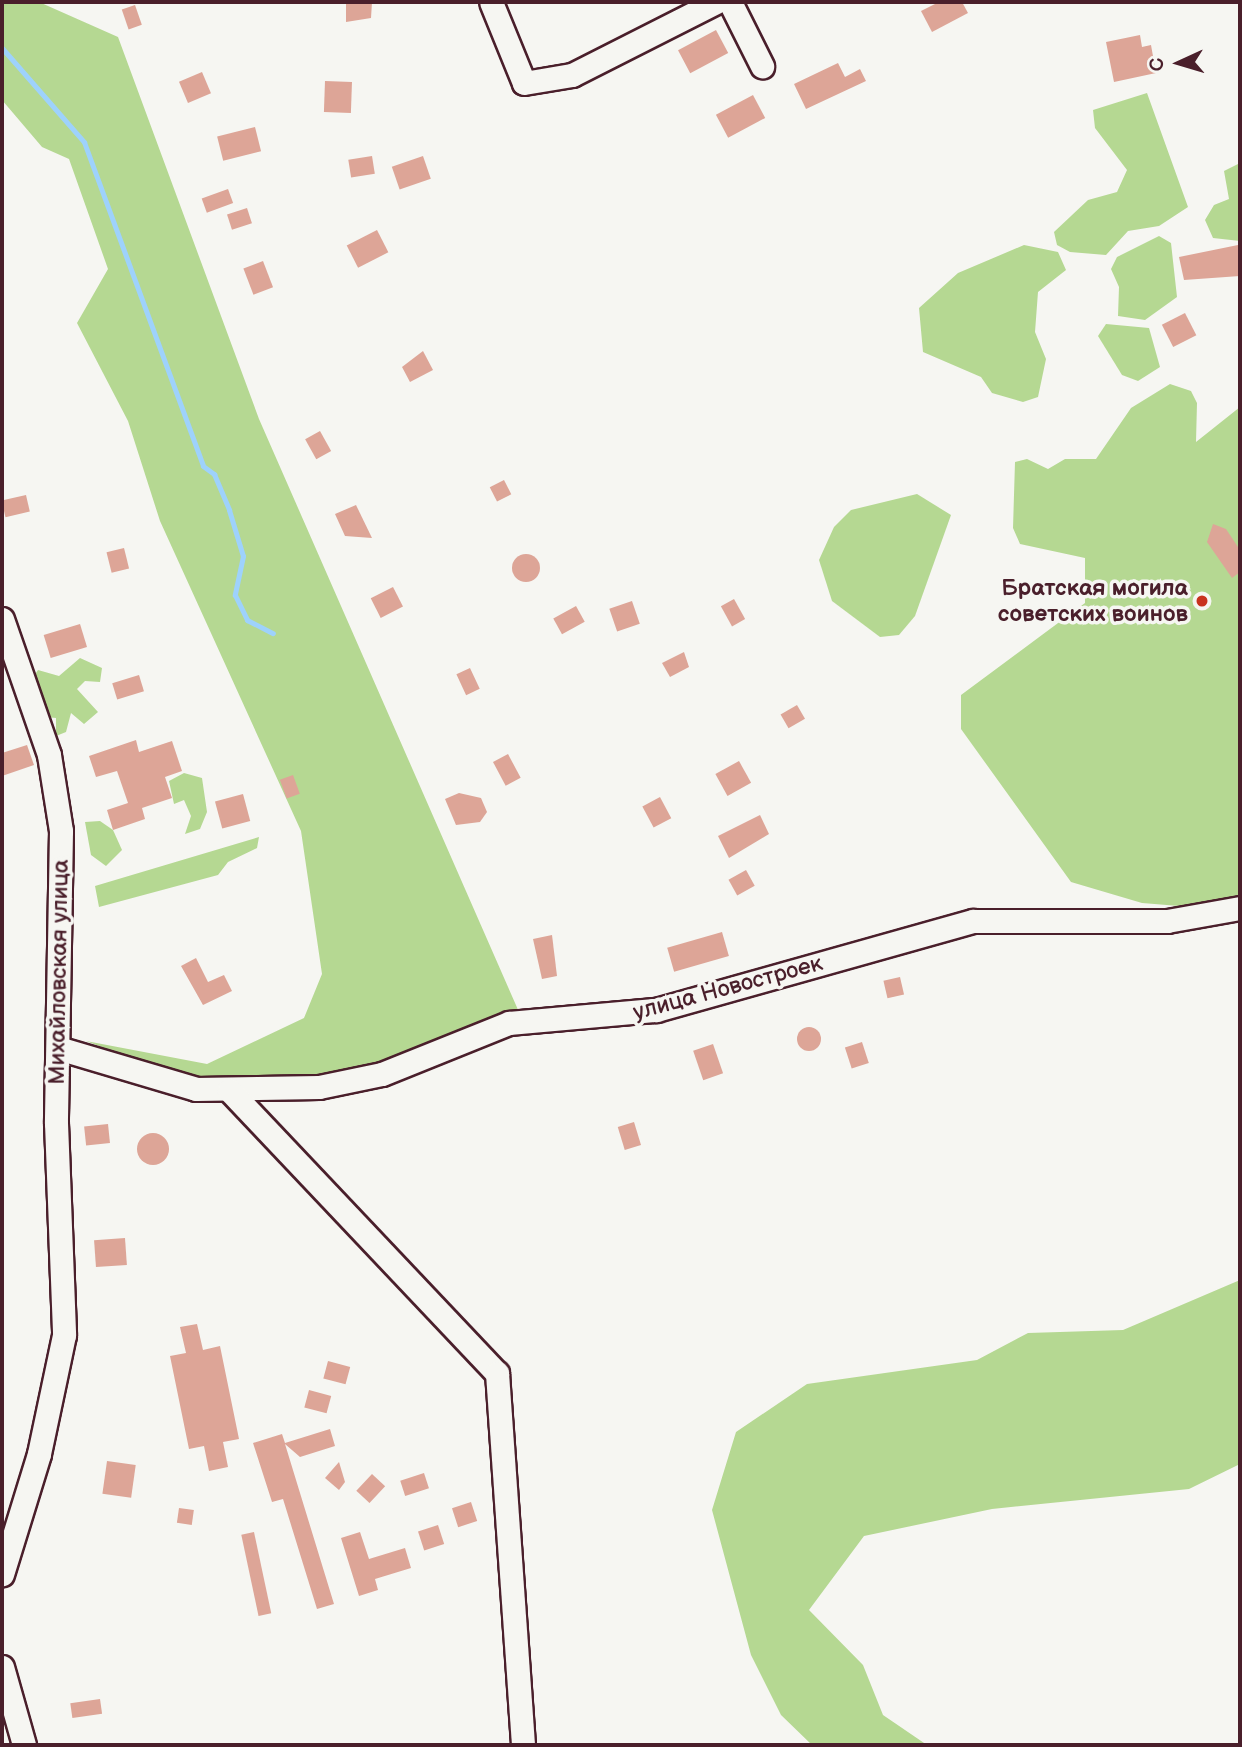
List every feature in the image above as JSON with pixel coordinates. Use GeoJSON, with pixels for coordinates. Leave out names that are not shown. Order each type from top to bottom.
{"type":"FeatureCollection","features":[{"type":"Feature","properties":{"kind":"street"},"geometry":{"type":"LineString","coordinates":[[491,2],[524,83],[572,75],[716,2]]}},
{"type":"Feature","properties":{"kind":"street"},"geometry":{"type":"LineString","coordinates":[[730,2],[762,66]]}},
{"type":"Feature","properties":{"kind":"street","name":"Михайловская улица"},"geometry":{"type":"LineString","coordinates":[[2,618],[48,755],[61,831],[58,1048],[64,1335],[39,1454],[2,1574]]}},
{"type":"Feature","properties":{"kind":"street","name":"улица Новостроек"},"geometry":{"type":"LineString","coordinates":[[58,1048],[196,1089],[319,1087],[382,1074],[509,1023],[656,1010],[973,921],[1167,921],[1240,908]]}},
{"type":"Feature","properties":{"kind":"street"},"geometry":{"type":"LineString","coordinates":[[229,1090],[497,1373],[523,1745]]}},
{"type":"Feature","properties":{"kind":"street"},"geometry":{"type":"LineString","coordinates":[[2,1667],[24,1745]]}},
{"type":"Feature","properties":{"kind":"green space"},"geometry":{"type":"Polygon","coordinates":[[[2,2],[39,2],[118,37],[259,419],[519,1012],[361,1072],[256,1083],[177,1076],[86,1041],[207,1064],[304,1018],[322,974],[301,831],[160,521],[128,421],[77,323],[108,269],[69,159],[42,147],[2,100],[2,2]]]}},
{"type":"Feature","properties":{"kind":"green space"},"geometry":{"type":"Polygon","coordinates":[[[1147,93],[1188,207],[1159,226],[1128,231],[1106,255],[1070,252],[1057,245],[1054,232],[1088,200],[1117,192],[1127,170],[1095,128],[1093,110],[1147,93]]]}},
{"type":"Feature","properties":{"kind":"green space"},"geometry":{"type":"Polygon","coordinates":[[[1240,163],[1240,241],[1213,238],[1205,220],[1214,205],[1229,199],[1224,171],[1240,163]]]}},
{"type":"Feature","properties":{"kind":"green space"},"geometry":{"type":"Polygon","coordinates":[[[1159,236],[1171,243],[1177,297],[1145,320],[1118,316],[1119,287],[1111,269],[1117,257],[1159,236]]]}},
{"type":"Feature","properties":{"kind":"green space"},"geometry":{"type":"Polygon","coordinates":[[[1024,245],[1058,252],[1066,270],[1038,292],[1035,332],[1046,359],[1038,397],[1023,402],[992,393],[981,377],[923,352],[919,308],[958,273],[1024,245]]]}},
{"type":"Feature","properties":{"kind":"green space"},"geometry":{"type":"Polygon","coordinates":[[[1106,324],[1149,328],[1160,367],[1138,381],[1122,375],[1098,336],[1106,324]]]}},
{"type":"Feature","properties":{"kind":"green space"},"geometry":{"type":"Polygon","coordinates":[[[1170,384],[1191,391],[1197,403],[1196,442],[1240,407],[1240,898],[1204,908],[1142,903],[1071,882],[961,729],[961,695],[1085,603],[1085,558],[1020,544],[1013,528],[1015,462],[1027,459],[1048,469],[1065,459],[1096,459],[1131,408],[1170,384]]]}},
{"type":"Feature","properties":{"kind":"green space"},"geometry":{"type":"Polygon","coordinates":[[[917,494],[951,515],[915,616],[899,635],[880,637],[832,601],[819,560],[834,527],[851,510],[917,494]]]}},
{"type":"Feature","properties":{"kind":"green space"},"geometry":{"type":"Polygon","coordinates":[[[80,658],[102,668],[100,682],[85,681],[77,689],[98,712],[84,724],[71,713],[66,732],[56,736],[56,718],[46,717],[34,676],[38,670],[59,676],[80,658]]]}},
{"type":"Feature","properties":{"kind":"green space"},"geometry":{"type":"Polygon","coordinates":[[[184,773],[202,778],[207,812],[200,829],[185,834],[191,816],[184,800],[174,804],[169,781],[184,773]]]}},
{"type":"Feature","properties":{"kind":"green space"},"geometry":{"type":"Polygon","coordinates":[[[100,821],[113,830],[122,850],[106,866],[91,855],[85,822],[100,821]]]}},
{"type":"Feature","properties":{"kind":"green space"},"geometry":{"type":"Polygon","coordinates":[[[259,837],[257,848],[228,862],[218,875],[99,907],[95,886],[259,837]]]}},
{"type":"Feature","properties":{"kind":"green space"},"geometry":{"type":"Polygon","coordinates":[[[1240,1280],[1240,1464],[1189,1489],[992,1509],[864,1536],[809,1610],[863,1665],[883,1715],[927,1745],[812,1745],[781,1715],[751,1655],[712,1510],[736,1432],[807,1384],[977,1360],[1028,1333],[1123,1330],[1240,1280]]]}},
{"type":"Feature","properties":{"kind":"building"},"geometry":{"type":"Polygon","coordinates":[[[346,2],[372,2],[371,18],[346,22],[346,2]]]}},
{"type":"Feature","properties":{"kind":"building"},"geometry":{"type":"Polygon","coordinates":[[[939,2],[962,2],[968,13],[932,32],[921,11],[939,2]]]}},
{"type":"Feature","properties":{"kind":"building"},"geometry":{"type":"Polygon","coordinates":[[[135,5],[142,25],[129,29],[122,10],[135,5]]]}},
{"type":"Feature","properties":{"kind":"building"},"geometry":{"type":"Polygon","coordinates":[[[716,30],[728,53],[690,73],[678,50],[716,30]]]}},
{"type":"Feature","properties":{"kind":"building"},"geometry":{"type":"Polygon","coordinates":[[[1140,35],[1142,47],[1151,45],[1156,73],[1114,82],[1106,42],[1140,35]]]}},
{"type":"Feature","properties":{"kind":"building"},"geometry":{"type":"Polygon","coordinates":[[[838,63],[845,77],[860,69],[866,81],[806,109],[794,84],[838,63]]]}},
{"type":"Feature","properties":{"kind":"building"},"geometry":{"type":"Polygon","coordinates":[[[202,72],[211,93],[188,103],[179,82],[202,72]]]}},
{"type":"Feature","properties":{"kind":"building"},"geometry":{"type":"Polygon","coordinates":[[[325,81],[352,82],[351,113],[324,112],[325,81]]]}},
{"type":"Feature","properties":{"kind":"building"},"geometry":{"type":"Polygon","coordinates":[[[753,95],[765,118],[728,138],[716,115],[753,95]]]}},
{"type":"Feature","properties":{"kind":"building"},"geometry":{"type":"Polygon","coordinates":[[[255,127],[261,151],[223,161],[217,136],[255,127]]]}},
{"type":"Feature","properties":{"kind":"building"},"geometry":{"type":"Polygon","coordinates":[[[372,156],[375,174],[351,178],[348,160],[372,156]]]}},
{"type":"Feature","properties":{"kind":"building"},"geometry":{"type":"Polygon","coordinates":[[[423,156],[431,179],[400,189],[392,167],[423,156]]]}},
{"type":"Feature","properties":{"kind":"building"},"geometry":{"type":"Polygon","coordinates":[[[228,189],[233,203],[207,213],[202,199],[228,189]]]}},
{"type":"Feature","properties":{"kind":"building"},"geometry":{"type":"Polygon","coordinates":[[[247,208],[252,223],[232,230],[227,214],[247,208]]]}},
{"type":"Feature","properties":{"kind":"building"},"geometry":{"type":"Polygon","coordinates":[[[377,230],[388,252],[358,268],[347,245],[377,230]]]}},
{"type":"Feature","properties":{"kind":"building"},"geometry":{"type":"Polygon","coordinates":[[[1238,245],[1240,276],[1184,280],[1179,257],[1238,245]]]}},
{"type":"Feature","properties":{"kind":"building"},"geometry":{"type":"Polygon","coordinates":[[[263,261],[273,287],[253,295],[243,269],[263,261]]]}},
{"type":"Feature","properties":{"kind":"building"},"geometry":{"type":"Polygon","coordinates":[[[1185,313],[1196,335],[1173,347],[1162,325],[1185,313]]]}},
{"type":"Feature","properties":{"kind":"building"},"geometry":{"type":"Polygon","coordinates":[[[423,351],[433,370],[410,382],[402,367],[423,351]]]}},
{"type":"Feature","properties":{"kind":"building"},"geometry":{"type":"Polygon","coordinates":[[[320,431],[331,451],[316,459],[305,439],[320,431]]]}},
{"type":"Feature","properties":{"kind":"building"},"geometry":{"type":"Polygon","coordinates":[[[504,480],[511,494],[497,502],[490,487],[504,480]]]}},
{"type":"Feature","properties":{"kind":"building"},"geometry":{"type":"Polygon","coordinates":[[[26,495],[30,512],[5,517],[2,501],[26,495]]]}},
{"type":"Feature","properties":{"kind":"building"},"geometry":{"type":"Polygon","coordinates":[[[356,505],[372,538],[345,536],[335,514],[356,505]]]}},
{"type":"Feature","properties":{"kind":"building"},"geometry":{"type":"Polygon","coordinates":[[[1213,524],[1226,529],[1240,550],[1240,572],[1232,578],[1207,542],[1213,524]]]}},
{"type":"Feature","properties":{"kind":"building"},"geometry":{"type":"Polygon","coordinates":[[[124,548],[129,568],[112,573],[107,552],[124,548]]]}},
{"type":"Feature","properties":{"kind":"building"},"geometry":{"type":"Polygon","coordinates":[[[526,554],[536,558],[540,568],[536,578],[526,582],[516,578],[512,568],[516,558],[526,554]]]}},
{"type":"Feature","properties":{"kind":"building"},"geometry":{"type":"Polygon","coordinates":[[[393,587],[403,607],[381,618],[371,598],[393,587]]]}},
{"type":"Feature","properties":{"kind":"building"},"geometry":{"type":"Polygon","coordinates":[[[734,599],[745,619],[732,626],[721,606],[734,599]]]}},
{"type":"Feature","properties":{"kind":"building"},"geometry":{"type":"Polygon","coordinates":[[[632,601],[640,624],[617,632],[609,609],[632,601]]]}},
{"type":"Feature","properties":{"kind":"building"},"geometry":{"type":"Polygon","coordinates":[[[576,606],[585,622],[562,634],[553,619],[576,606]]]}},
{"type":"Feature","properties":{"kind":"building"},"geometry":{"type":"Polygon","coordinates":[[[80,624],[87,647],[51,658],[44,635],[80,624]]]}},
{"type":"Feature","properties":{"kind":"building"},"geometry":{"type":"Polygon","coordinates":[[[684,652],[689,667],[670,677],[662,663],[684,652]]]}},
{"type":"Feature","properties":{"kind":"building"},"geometry":{"type":"Polygon","coordinates":[[[470,668],[480,689],[466,695],[456,674],[470,668]]]}},
{"type":"Feature","properties":{"kind":"building"},"geometry":{"type":"Polygon","coordinates":[[[139,675],[144,691],[117,699],[112,683],[139,675]]]}},
{"type":"Feature","properties":{"kind":"building"},"geometry":{"type":"Polygon","coordinates":[[[797,705],[805,719],[789,728],[781,714],[797,705]]]}},
{"type":"Feature","properties":{"kind":"building"},"geometry":{"type":"Polygon","coordinates":[[[136,740],[139,752],[172,741],[182,771],[165,777],[172,798],[142,808],[145,819],[113,830],[107,810],[128,803],[117,771],[96,777],[89,756],[136,740]]]}},
{"type":"Feature","properties":{"kind":"building"},"geometry":{"type":"Polygon","coordinates":[[[27,745],[34,765],[2,776],[2,753],[27,745]]]}},
{"type":"Feature","properties":{"kind":"building"},"geometry":{"type":"Polygon","coordinates":[[[508,754],[521,778],[506,786],[493,762],[508,754]]]}},
{"type":"Feature","properties":{"kind":"building"},"geometry":{"type":"Polygon","coordinates":[[[739,761],[751,783],[728,796],[715,774],[739,761]]]}},
{"type":"Feature","properties":{"kind":"building"},"geometry":{"type":"Polygon","coordinates":[[[293,775],[300,794],[287,799],[280,780],[293,775]]]}},
{"type":"Feature","properties":{"kind":"building"},"geometry":{"type":"Polygon","coordinates":[[[459,793],[481,798],[487,812],[480,822],[456,825],[445,799],[459,793]]]}},
{"type":"Feature","properties":{"kind":"building"},"geometry":{"type":"Polygon","coordinates":[[[243,794],[250,821],[222,829],[215,802],[243,794]]]}},
{"type":"Feature","properties":{"kind":"building"},"geometry":{"type":"Polygon","coordinates":[[[660,797],[671,818],[654,828],[642,806],[660,797]]]}},
{"type":"Feature","properties":{"kind":"building"},"geometry":{"type":"Polygon","coordinates":[[[760,815],[769,834],[729,858],[718,836],[760,815]]]}},
{"type":"Feature","properties":{"kind":"building"},"geometry":{"type":"Polygon","coordinates":[[[746,870],[755,886],[737,895],[729,880],[746,870]]]}},
{"type":"Feature","properties":{"kind":"building"},"geometry":{"type":"Polygon","coordinates":[[[722,932],[729,956],[674,972],[667,948],[722,932]]]}},
{"type":"Feature","properties":{"kind":"building"},"geometry":{"type":"Polygon","coordinates":[[[552,935],[557,976],[542,979],[533,939],[552,935]]]}},
{"type":"Feature","properties":{"kind":"building"},"geometry":{"type":"Polygon","coordinates":[[[196,958],[208,982],[224,975],[232,991],[203,1005],[181,966],[196,958]]]}},
{"type":"Feature","properties":{"kind":"building"},"geometry":{"type":"Polygon","coordinates":[[[900,977],[904,995],[887,998],[883,981],[900,977]]]}},
{"type":"Feature","properties":{"kind":"building"},"geometry":{"type":"Polygon","coordinates":[[[804,1027],[814,1027],[821,1034],[821,1044],[814,1051],[804,1051],[797,1044],[797,1034],[804,1027]]]}},
{"type":"Feature","properties":{"kind":"building"},"geometry":{"type":"Polygon","coordinates":[[[862,1042],[869,1063],[852,1068],[845,1048],[862,1042]]]}},
{"type":"Feature","properties":{"kind":"building"},"geometry":{"type":"Polygon","coordinates":[[[713,1044],[723,1073],[703,1080],[693,1051],[713,1044]]]}},
{"type":"Feature","properties":{"kind":"building"},"geometry":{"type":"Polygon","coordinates":[[[634,1122],[641,1145],[625,1150],[618,1127],[634,1122]]]}},
{"type":"Feature","properties":{"kind":"building"},"geometry":{"type":"Polygon","coordinates":[[[108,1124],[110,1143],[86,1145],[84,1127],[108,1124]]]}},
{"type":"Feature","properties":{"kind":"building"},"geometry":{"type":"Polygon","coordinates":[[[153,1133],[165,1137],[169,1149],[165,1161],[153,1165],[141,1161],[137,1149],[141,1137],[153,1133]]]}},
{"type":"Feature","properties":{"kind":"building"},"geometry":{"type":"Polygon","coordinates":[[[125,1238],[127,1265],[96,1267],[94,1240],[125,1238]]]}},
{"type":"Feature","properties":{"kind":"building"},"geometry":{"type":"Polygon","coordinates":[[[197,1324],[203,1350],[220,1346],[239,1439],[223,1442],[228,1467],[209,1471],[204,1446],[189,1449],[170,1356],[186,1353],[180,1327],[197,1324]]]}},
{"type":"Feature","properties":{"kind":"building"},"geometry":{"type":"Polygon","coordinates":[[[328,1361],[350,1367],[346,1384],[323,1378],[328,1361]]]}},
{"type":"Feature","properties":{"kind":"building"},"geometry":{"type":"Polygon","coordinates":[[[309,1390],[331,1396],[327,1413],[304,1407],[309,1390]]]}},
{"type":"Feature","properties":{"kind":"building"},"geometry":{"type":"Polygon","coordinates":[[[330,1429],[335,1446],[300,1457],[285,1444],[334,1604],[317,1609],[283,1499],[272,1502],[253,1443],[282,1434],[285,1443],[330,1429]]]}},
{"type":"Feature","properties":{"kind":"building"},"geometry":{"type":"Polygon","coordinates":[[[107,1461],[136,1465],[131,1498],[102,1494],[107,1461]]]}},
{"type":"Feature","properties":{"kind":"building"},"geometry":{"type":"Polygon","coordinates":[[[339,1462],[345,1482],[339,1490],[325,1478],[339,1462]]]}},
{"type":"Feature","properties":{"kind":"building"},"geometry":{"type":"Polygon","coordinates":[[[424,1473],[429,1488],[405,1496],[400,1481],[424,1473]]]}},
{"type":"Feature","properties":{"kind":"building"},"geometry":{"type":"Polygon","coordinates":[[[372,1474],[385,1486],[369,1503],[356,1491],[372,1474]]]}},
{"type":"Feature","properties":{"kind":"building"},"geometry":{"type":"Polygon","coordinates":[[[471,1502],[477,1521],[458,1527],[452,1508],[471,1502]]]}},
{"type":"Feature","properties":{"kind":"building"},"geometry":{"type":"Polygon","coordinates":[[[179,1508],[194,1510],[192,1525],[177,1523],[179,1508]]]}},
{"type":"Feature","properties":{"kind":"building"},"geometry":{"type":"Polygon","coordinates":[[[438,1525],[444,1544],[424,1551],[418,1531],[438,1525]]]}},
{"type":"Feature","properties":{"kind":"building"},"geometry":{"type":"Polygon","coordinates":[[[254,1532],[271,1613],[259,1616],[241,1535],[254,1532]]]}},
{"type":"Feature","properties":{"kind":"building"},"geometry":{"type":"Polygon","coordinates":[[[360,1532],[369,1559],[405,1548],[411,1568],[375,1579],[378,1590],[359,1596],[341,1538],[360,1532]]]}},
{"type":"Feature","properties":{"kind":"building"},"geometry":{"type":"Polygon","coordinates":[[[100,1699],[102,1714],[72,1718],[70,1703],[100,1699]]]}},
{"type":"Feature","properties":{"kind":"waterway"},"geometry":{"type":"LineString","coordinates":[[2,48],[84,142],[203,466],[214,474],[229,510],[243,556],[235,595],[247,620],[273,633]]}},
{"type":"Feature","properties":{"kind":"place","name":"Братская могила советских воинов"},"geometry":{"type":"Point","coordinates":[1202,601]}}]}
